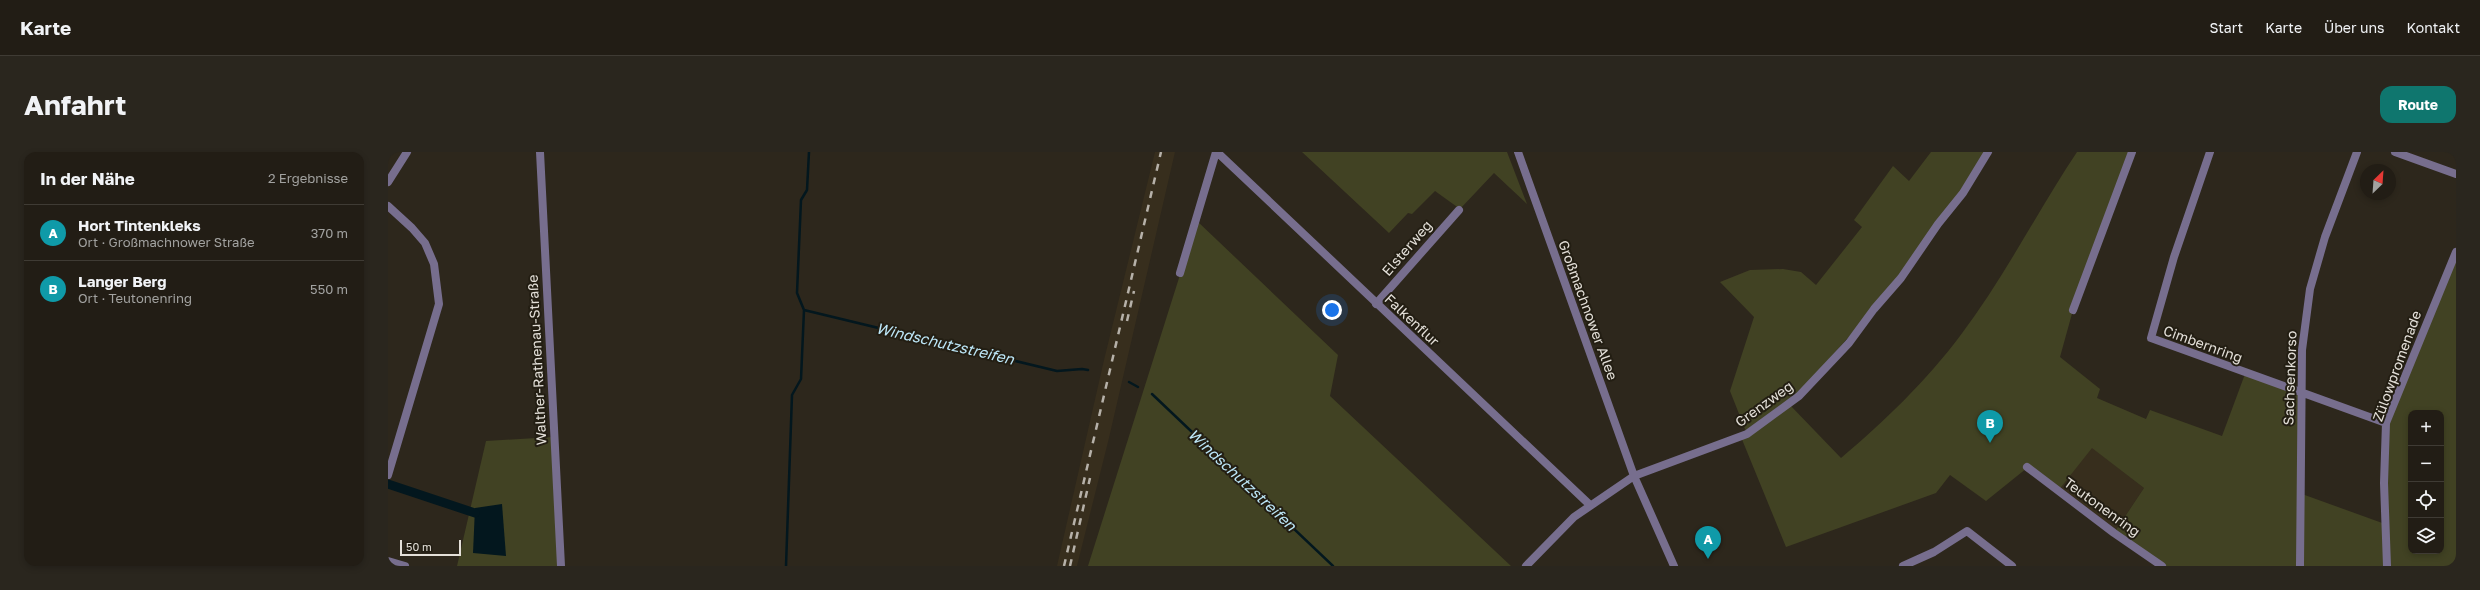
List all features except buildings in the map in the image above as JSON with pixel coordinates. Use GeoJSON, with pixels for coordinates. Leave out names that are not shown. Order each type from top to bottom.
{"type":"FeatureCollection","features":[{"type":"Feature","properties":{"kind":"street"},"geometry":{"type":"LineString","coordinates":[[388,182],[407,152]]}},
{"type":"Feature","properties":{"kind":"street","name":"Walther-Rathenau-Straße"},"geometry":{"type":"LineString","coordinates":[[540,152],[561,566]]}},
{"type":"Feature","properties":{"kind":"street"},"geometry":{"type":"LineString","coordinates":[[1180,272],[1216,152]]}},
{"type":"Feature","properties":{"kind":"street","name":"Falkenflur"},"geometry":{"type":"LineString","coordinates":[[1216,152],[1590,505]]}},
{"type":"Feature","properties":{"kind":"street","name":"Großmachnower Allee"},"geometry":{"type":"LineString","coordinates":[[1518,152],[1634,476],[1674,566]]}},
{"type":"Feature","properties":{"kind":"street","name":"Grenzweg"},"geometry":{"type":"LineString","coordinates":[[1526,566],[1574,517],[1634,476],[1741,438],[1800,396],[1849,343],[1874,309],[1901,278],[1938,224],[1963,194],[1988,152]]}},
{"type":"Feature","properties":{"kind":"street"},"geometry":{"type":"LineString","coordinates":[[2073,310],[2132,152]]}},
{"type":"Feature","properties":{"kind":"street","name":"Cimbernring"},"geometry":{"type":"LineString","coordinates":[[2210,152],[2174,257],[2151,338],[2386,423]]}},
{"type":"Feature","properties":{"kind":"street","name":"Sachsenkorso"},"geometry":{"type":"LineString","coordinates":[[2300,566],[2302,350],[2310,289],[2325,237],[2358,152]]}},
{"type":"Feature","properties":{"kind":"street"},"geometry":{"type":"LineString","coordinates":[[2394,152],[2456,174]]}},
{"type":"Feature","properties":{"kind":"street"},"geometry":{"type":"LineString","coordinates":[[388,206],[412,228],[424,244],[434,264],[439,304],[388,474]]}},
{"type":"Feature","properties":{"kind":"street","name":"Elsterweg"},"geometry":{"type":"LineString","coordinates":[[1376,304],[1458,210]]}},
{"type":"Feature","properties":{"kind":"street","name":"Zülowpromenade"},"geometry":{"type":"LineString","coordinates":[[2387,566],[2384,483],[2386,423],[2456,252]]}},
{"type":"Feature","properties":{"kind":"street","name":"Teutonenring"},"geometry":{"type":"LineString","coordinates":[[2027,467],[2114,534],[2162,566]]}},
{"type":"Feature","properties":{"kind":"street"},"geometry":{"type":"LineString","coordinates":[[1903,566],[1934,552],[1967,531],[2012,566]]}},
{"type":"Feature","properties":{"kind":"street"},"geometry":{"type":"LineString","coordinates":[[388,561],[405,566]]}},
{"type":"Feature","properties":{"kind":"shaded area"},"geometry":{"type":"Polygon","coordinates":[[[1155,152],[1175,152],[1109,438],[1077,566],[1057,566],[1104,360],[1155,152]]]}},
{"type":"Feature","properties":{"kind":"shaded area"},"geometry":{"type":"Polygon","coordinates":[[[2092,447],[2144,488],[2114,533],[2058,491],[2092,447]]]}},
{"type":"Feature","properties":{"kind":"green space"},"geometry":{"type":"Polygon","coordinates":[[[1302,152],[1507,152],[1527,204],[1494,173],[1460,209],[1435,191],[1412,214],[1408,213],[1389,233],[1302,152]]]}},
{"type":"Feature","properties":{"kind":"green space"},"geometry":{"type":"Polygon","coordinates":[[[1931,152],[1988,152],[1901,278],[1789,404],[1841,458],[1873,430],[1919,385],[1960,336],[2006,268],[2077,152],[2132,152],[2073,310],[2060,357],[2100,389],[2097,398],[2146,419],[2150,410],[2222,436],[2245,374],[2302,393],[2302,494],[2385,524],[2386,423],[2456,252],[2456,566],[2162,566],[2114,533],[2144,488],[2092,448],[2058,491],[2027,468],[1986,501],[1950,475],[1936,493],[1786,547],[1741,437],[1747,434],[1730,391],[1754,317],[1720,282],[1750,270],[1783,269],[1801,272],[1816,285],[1862,227],[1854,220],[1893,166],[1909,181],[1931,152]]]}},
{"type":"Feature","properties":{"kind":"green space"},"geometry":{"type":"Polygon","coordinates":[[[1197,221],[1338,355],[1330,396],[1511,566],[1088,566],[1197,221]]]}},
{"type":"Feature","properties":{"kind":"green space"},"geometry":{"type":"Polygon","coordinates":[[[553,437],[561,566],[457,566],[486,441],[553,437]]]}},
{"type":"Feature","properties":{"kind":"water"},"geometry":{"type":"Polygon","coordinates":[[[502,504],[506,556],[473,553],[475,508],[502,504]]]}},
{"type":"Feature","properties":{"kind":"waterway"},"geometry":{"type":"LineString","coordinates":[[786,566],[792,395],[801,379],[804,310],[797,293],[801,200],[807,190],[809,152]]}},
{"type":"Feature","properties":{"kind":"waterway","name":"Windschutzstreifen"},"geometry":{"type":"LineString","coordinates":[[804,310],[1057,371],[1088,370]]}},
{"type":"Feature","properties":{"kind":"waterway","name":"Windschutzstreifen"},"geometry":{"type":"LineString","coordinates":[[1129,382],[1138,387]]}},
{"type":"Feature","properties":{"kind":"waterway","name":"Windschutzstreifen"},"geometry":{"type":"LineString","coordinates":[[1152,394],[1333,566]]}},
{"type":"Feature","properties":{"kind":"waterway"},"geometry":{"type":"LineString","coordinates":[[388,484],[475,513]]}},
{"type":"Feature","properties":{"kind":"railway"},"geometry":{"type":"LineString","coordinates":[[1064,566],[1161,152]]}},
{"type":"Feature","properties":{"kind":"railway"},"geometry":{"type":"LineString","coordinates":[[1127,321],[1134,291]]}},
{"type":"Feature","properties":{"kind":"railway"},"geometry":{"type":"LineString","coordinates":[[1070,566],[1090,478]]}},
{"type":"Feature","properties":{"kind":"place","name":"Langer Berg"},"geometry":{"type":"Point","coordinates":[1990,443]}},
{"type":"Feature","properties":{"kind":"place","name":"Hort Tintenkleks"},"geometry":{"type":"Point","coordinates":[1708,559]}}]}
